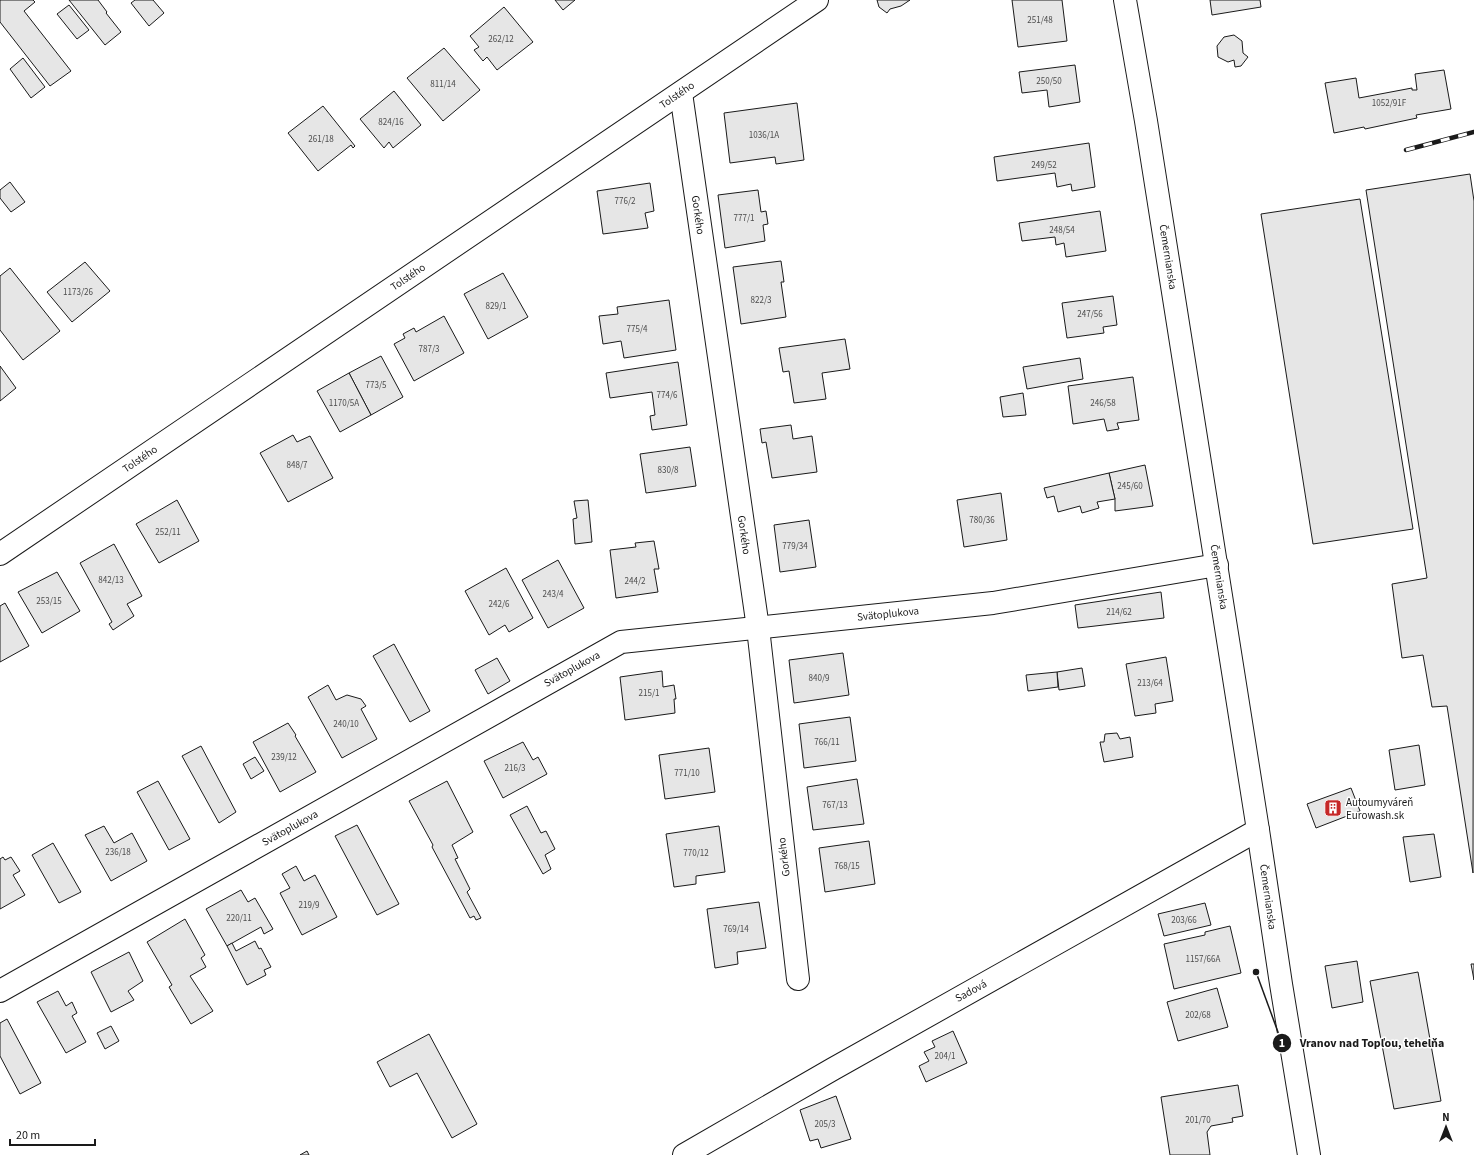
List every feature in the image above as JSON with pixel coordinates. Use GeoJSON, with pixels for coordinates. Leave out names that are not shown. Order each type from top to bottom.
{"type":"FeatureCollection","features":[{"type":"Feature","properties":{"kind":"street","name":"Tolstého"},"geometry":{"type":"LineString","coordinates":[[0,554],[817,0]]}},
{"type":"Feature","properties":{"kind":"street","name":"Čemernianska"},"geometry":{"type":"LineString","coordinates":[[1125,0],[1146,121],[1217,565],[1281,984],[1309,1155]]}},
{"type":"Feature","properties":{"kind":"street","name":"Gorkého"},"geometry":{"type":"LineString","coordinates":[[681,93],[758,628],[798,979]]}},
{"type":"Feature","properties":{"kind":"street","name":"Svätoplukova"},"geometry":{"type":"LineString","coordinates":[[0,991],[621,642],[993,603],[1217,565]]}},
{"type":"Feature","properties":{"kind":"street","name":"Sadová"},"geometry":{"type":"LineString","coordinates":[[684,1155],[833,1069],[1258,830]]}},
{"type":"Feature","properties":{"kind":"building"},"geometry":{"type":"Polygon","coordinates":[[[0,0],[33,0],[35,2],[24,11],[71,71],[50,86],[0,22],[0,0]]]}},
{"type":"Feature","properties":{"kind":"building"},"geometry":{"type":"Polygon","coordinates":[[[69,0],[98,0],[121,32],[105,45],[69,0]]]}},
{"type":"Feature","properties":{"kind":"building"},"geometry":{"type":"Polygon","coordinates":[[[135,0],[153,0],[164,13],[149,26],[131,3],[135,0]]]}},
{"type":"Feature","properties":{"kind":"building"},"geometry":{"type":"Polygon","coordinates":[[[555,0],[575,0],[563,10],[555,0]]]}},
{"type":"Feature","properties":{"kind":"building"},"geometry":{"type":"Polygon","coordinates":[[[877,0],[910,0],[901,6],[890,9],[887,13],[879,7],[877,0]]]}},
{"type":"Feature","properties":{"kind":"building"},"geometry":{"type":"Polygon","coordinates":[[[1012,0],[1062,0],[1067,41],[1018,47],[1012,0]]]}},
{"type":"Feature","properties":{"kind":"building"},"geometry":{"type":"Polygon","coordinates":[[[1210,0],[1260,0],[1261,7],[1212,15],[1210,0]]]}},
{"type":"Feature","properties":{"kind":"building"},"geometry":{"type":"Polygon","coordinates":[[[69,5],[89,30],[77,39],[57,14],[69,5]]]}},
{"type":"Feature","properties":{"kind":"building"},"geometry":{"type":"Polygon","coordinates":[[[504,7],[533,42],[497,70],[487,57],[483,61],[474,50],[479,47],[470,36],[504,7]]]}},
{"type":"Feature","properties":{"kind":"building"},"geometry":{"type":"Polygon","coordinates":[[[1234,35],[1242,41],[1243,53],[1248,57],[1241,66],[1235,67],[1234,60],[1228,62],[1218,57],[1217,46],[1224,37],[1234,35]]]}},
{"type":"Feature","properties":{"kind":"building"},"geometry":{"type":"Polygon","coordinates":[[[444,48],[480,90],[443,121],[407,78],[444,48]]]}},
{"type":"Feature","properties":{"kind":"building"},"geometry":{"type":"Polygon","coordinates":[[[23,58],[45,87],[31,98],[10,69],[23,58]]]}},
{"type":"Feature","properties":{"kind":"building"},"geometry":{"type":"Polygon","coordinates":[[[1075,65],[1080,102],[1049,107],[1047,90],[1022,93],[1019,72],[1075,65]]]}},
{"type":"Feature","properties":{"kind":"building"},"geometry":{"type":"Polygon","coordinates":[[[1444,70],[1451,109],[1416,115],[1417,118],[1365,129],[1364,127],[1334,133],[1325,83],[1356,78],[1359,98],[1412,88],[1412,90],[1417,90],[1415,74],[1444,70]]]}},
{"type":"Feature","properties":{"kind":"building"},"geometry":{"type":"Polygon","coordinates":[[[394,91],[421,125],[393,148],[389,142],[384,148],[360,119],[394,91]]]}},
{"type":"Feature","properties":{"kind":"building"},"geometry":{"type":"Polygon","coordinates":[[[797,103],[804,160],[776,164],[775,157],[730,163],[724,113],[797,103]]]}},
{"type":"Feature","properties":{"kind":"building"},"geometry":{"type":"Polygon","coordinates":[[[323,106],[355,146],[353,148],[351,145],[318,171],[288,133],[323,106]]]}},
{"type":"Feature","properties":{"kind":"building"},"geometry":{"type":"Polygon","coordinates":[[[1089,143],[1095,187],[1072,191],[1071,184],[1057,187],[1055,173],[997,181],[994,157],[1089,143]]]}},
{"type":"Feature","properties":{"kind":"building"},"geometry":{"type":"Polygon","coordinates":[[[1470,174],[1474,201],[1473,873],[1447,706],[1432,707],[1423,655],[1402,658],[1392,584],[1427,578],[1366,190],[1470,174]]]}},
{"type":"Feature","properties":{"kind":"building"},"geometry":{"type":"Polygon","coordinates":[[[10,182],[25,202],[11,212],[0,198],[0,190],[10,182]]]}},
{"type":"Feature","properties":{"kind":"building"},"geometry":{"type":"Polygon","coordinates":[[[650,183],[654,211],[645,213],[648,228],[603,234],[597,191],[650,183]]]}},
{"type":"Feature","properties":{"kind":"building"},"geometry":{"type":"Polygon","coordinates":[[[758,190],[761,212],[766,211],[768,224],[763,225],[765,241],[725,248],[718,195],[758,190]]]}},
{"type":"Feature","properties":{"kind":"building"},"geometry":{"type":"Polygon","coordinates":[[[1360,199],[1413,529],[1313,544],[1261,214],[1360,199]]]}},
{"type":"Feature","properties":{"kind":"building"},"geometry":{"type":"Polygon","coordinates":[[[1100,211],[1106,251],[1066,257],[1064,243],[1056,245],[1055,237],[1022,241],[1019,223],[1100,211]]]}},
{"type":"Feature","properties":{"kind":"building"},"geometry":{"type":"Polygon","coordinates":[[[781,261],[784,282],[781,282],[786,317],[741,324],[733,267],[781,261]]]}},
{"type":"Feature","properties":{"kind":"building"},"geometry":{"type":"Polygon","coordinates":[[[85,262],[110,291],[72,322],[47,292],[85,262]]]}},
{"type":"Feature","properties":{"kind":"building"},"geometry":{"type":"Polygon","coordinates":[[[10,268],[60,331],[23,360],[0,330],[0,276],[10,268]]]}},
{"type":"Feature","properties":{"kind":"building"},"geometry":{"type":"Polygon","coordinates":[[[503,273],[528,317],[488,339],[464,294],[503,273]]]}},
{"type":"Feature","properties":{"kind":"building"},"geometry":{"type":"Polygon","coordinates":[[[1113,296],[1117,325],[1103,327],[1104,333],[1067,338],[1062,303],[1113,296]]]}},
{"type":"Feature","properties":{"kind":"building"},"geometry":{"type":"Polygon","coordinates":[[[669,300],[676,350],[624,358],[621,341],[603,344],[599,316],[618,314],[617,307],[669,300]]]}},
{"type":"Feature","properties":{"kind":"building"},"geometry":{"type":"Polygon","coordinates":[[[444,316],[464,353],[414,381],[394,344],[405,338],[403,334],[414,328],[416,332],[444,316]]]}},
{"type":"Feature","properties":{"kind":"building"},"geometry":{"type":"Polygon","coordinates":[[[845,339],[850,369],[822,373],[826,399],[794,403],[789,371],[783,372],[779,348],[845,339]]]}},
{"type":"Feature","properties":{"kind":"building"},"geometry":{"type":"Polygon","coordinates":[[[381,356],[403,397],[371,415],[349,373],[381,356]]]}},
{"type":"Feature","properties":{"kind":"building"},"geometry":{"type":"Polygon","coordinates":[[[1080,358],[1083,379],[1027,389],[1023,367],[1080,358]]]}},
{"type":"Feature","properties":{"kind":"building"},"geometry":{"type":"Polygon","coordinates":[[[678,362],[687,425],[652,430],[650,416],[655,415],[652,392],[610,398],[606,373],[678,362]]]}},
{"type":"Feature","properties":{"kind":"building"},"geometry":{"type":"Polygon","coordinates":[[[0,366],[16,388],[0,401],[0,366]]]}},
{"type":"Feature","properties":{"kind":"building"},"geometry":{"type":"Polygon","coordinates":[[[349,373],[371,415],[340,432],[317,391],[349,373]]]}},
{"type":"Feature","properties":{"kind":"building"},"geometry":{"type":"Polygon","coordinates":[[[1133,377],[1139,420],[1117,423],[1119,429],[1107,431],[1104,419],[1073,424],[1068,386],[1133,377]]]}},
{"type":"Feature","properties":{"kind":"building"},"geometry":{"type":"Polygon","coordinates":[[[1023,393],[1026,415],[1003,417],[1000,397],[1023,393]]]}},
{"type":"Feature","properties":{"kind":"building"},"geometry":{"type":"Polygon","coordinates":[[[791,425],[793,439],[812,436],[817,472],[772,478],[766,442],[762,443],[760,429],[791,425]]]}},
{"type":"Feature","properties":{"kind":"building"},"geometry":{"type":"Polygon","coordinates":[[[293,435],[297,442],[310,436],[333,478],[288,502],[260,453],[293,435]]]}},
{"type":"Feature","properties":{"kind":"building"},"geometry":{"type":"Polygon","coordinates":[[[690,447],[696,486],[646,493],[640,454],[690,447]]]}},
{"type":"Feature","properties":{"kind":"building"},"geometry":{"type":"Polygon","coordinates":[[[1145,465],[1153,506],[1115,511],[1115,499],[1109,473],[1145,465]]]}},
{"type":"Feature","properties":{"kind":"building"},"geometry":{"type":"Polygon","coordinates":[[[1109,473],[1115,499],[1097,502],[1099,508],[1082,513],[1080,506],[1058,512],[1054,496],[1047,498],[1044,488],[1109,473]]]}},
{"type":"Feature","properties":{"kind":"building"},"geometry":{"type":"Polygon","coordinates":[[[1001,493],[1007,540],[964,547],[957,500],[1001,493]]]}},
{"type":"Feature","properties":{"kind":"building"},"geometry":{"type":"Polygon","coordinates":[[[177,500],[199,541],[159,563],[136,524],[177,500]]]}},
{"type":"Feature","properties":{"kind":"building"},"geometry":{"type":"Polygon","coordinates":[[[588,500],[592,542],[575,544],[573,519],[577,518],[574,501],[588,500]]]}},
{"type":"Feature","properties":{"kind":"building"},"geometry":{"type":"Polygon","coordinates":[[[809,520],[816,567],[780,572],[774,525],[809,520]]]}},
{"type":"Feature","properties":{"kind":"building"},"geometry":{"type":"Polygon","coordinates":[[[654,541],[659,569],[654,569],[658,592],[616,598],[610,550],[636,547],[635,543],[654,541]]]}},
{"type":"Feature","properties":{"kind":"building"},"geometry":{"type":"Polygon","coordinates":[[[114,544],[142,596],[127,604],[134,616],[113,630],[109,624],[112,622],[80,563],[114,544]]]}},
{"type":"Feature","properties":{"kind":"building"},"geometry":{"type":"Polygon","coordinates":[[[558,560],[584,608],[548,628],[522,580],[558,560]]]}},
{"type":"Feature","properties":{"kind":"building"},"geometry":{"type":"Polygon","coordinates":[[[506,568],[533,618],[509,632],[505,625],[489,635],[465,591],[506,568]]]}},
{"type":"Feature","properties":{"kind":"building"},"geometry":{"type":"Polygon","coordinates":[[[57,572],[80,611],[42,633],[18,592],[57,572]]]}},
{"type":"Feature","properties":{"kind":"building"},"geometry":{"type":"Polygon","coordinates":[[[1161,592],[1164,618],[1078,628],[1075,605],[1161,592]]]}},
{"type":"Feature","properties":{"kind":"building"},"geometry":{"type":"Polygon","coordinates":[[[5,603],[29,646],[0,662],[0,606],[5,603]]]}},
{"type":"Feature","properties":{"kind":"building"},"geometry":{"type":"Polygon","coordinates":[[[394,644],[430,711],[410,722],[373,656],[394,644]]]}},
{"type":"Feature","properties":{"kind":"building"},"geometry":{"type":"Polygon","coordinates":[[[843,653],[849,695],[794,703],[789,660],[843,653]]]}},
{"type":"Feature","properties":{"kind":"building"},"geometry":{"type":"Polygon","coordinates":[[[1166,657],[1173,701],[1155,704],[1156,713],[1135,716],[1126,664],[1166,657]]]}},
{"type":"Feature","properties":{"kind":"building"},"geometry":{"type":"Polygon","coordinates":[[[497,658],[510,681],[488,694],[475,670],[497,658]]]}},
{"type":"Feature","properties":{"kind":"building"},"geometry":{"type":"Polygon","coordinates":[[[1082,668],[1085,686],[1059,690],[1057,672],[1082,668]]]}},
{"type":"Feature","properties":{"kind":"building"},"geometry":{"type":"Polygon","coordinates":[[[662,671],[663,687],[674,685],[676,699],[674,699],[675,713],[625,720],[620,677],[662,671]]]}},
{"type":"Feature","properties":{"kind":"building"},"geometry":{"type":"Polygon","coordinates":[[[1057,672],[1058,687],[1028,691],[1026,675],[1057,672]]]}},
{"type":"Feature","properties":{"kind":"building"},"geometry":{"type":"Polygon","coordinates":[[[328,685],[336,700],[347,695],[361,699],[366,706],[361,709],[377,739],[342,758],[308,697],[328,685]]]}},
{"type":"Feature","properties":{"kind":"building"},"geometry":{"type":"Polygon","coordinates":[[[850,717],[856,761],[804,768],[799,724],[850,717]]]}},
{"type":"Feature","properties":{"kind":"building"},"geometry":{"type":"Polygon","coordinates":[[[288,723],[316,772],[280,792],[253,742],[288,723]]]}},
{"type":"Feature","properties":{"kind":"building"},"geometry":{"type":"Polygon","coordinates":[[[1117,733],[1120,739],[1130,737],[1133,757],[1104,762],[1100,742],[1104,742],[1105,734],[1117,733]]]}},
{"type":"Feature","properties":{"kind":"building"},"geometry":{"type":"Polygon","coordinates":[[[523,742],[533,760],[538,757],[547,774],[503,798],[484,761],[523,742]]]}},
{"type":"Feature","properties":{"kind":"building"},"geometry":{"type":"Polygon","coordinates":[[[1419,745],[1425,785],[1395,790],[1389,750],[1419,745]]]}},
{"type":"Feature","properties":{"kind":"building"},"geometry":{"type":"Polygon","coordinates":[[[201,746],[236,812],[219,823],[182,756],[201,746]]]}},
{"type":"Feature","properties":{"kind":"building"},"geometry":{"type":"Polygon","coordinates":[[[709,748],[715,792],[665,799],[659,755],[709,748]]]}},
{"type":"Feature","properties":{"kind":"building"},"geometry":{"type":"Polygon","coordinates":[[[255,757],[264,771],[251,779],[243,764],[255,757]]]}},
{"type":"Feature","properties":{"kind":"building"},"geometry":{"type":"Polygon","coordinates":[[[857,779],[864,824],[813,830],[807,787],[857,779]]]}},
{"type":"Feature","properties":{"kind":"building"},"geometry":{"type":"Polygon","coordinates":[[[158,781],[190,839],[169,850],[137,792],[158,781]]]}},
{"type":"Feature","properties":{"kind":"building"},"geometry":{"type":"Polygon","coordinates":[[[447,781],[473,832],[452,845],[458,858],[455,859],[470,889],[467,892],[481,918],[476,920],[474,916],[470,918],[409,801],[447,781]]]}},
{"type":"Feature","properties":{"kind":"building","name":"Autoumyváreň Eurowash.sk"},"geometry":{"type":"Polygon","coordinates":[[[1351,788],[1360,811],[1316,828],[1307,804],[1351,788]]]}},
{"type":"Feature","properties":{"kind":"building"},"geometry":{"type":"Polygon","coordinates":[[[527,806],[541,833],[546,831],[555,849],[545,855],[551,869],[543,874],[510,815],[527,806]]]}},
{"type":"Feature","properties":{"kind":"building"},"geometry":{"type":"Polygon","coordinates":[[[357,825],[399,904],[377,915],[335,836],[357,825]]]}},
{"type":"Feature","properties":{"kind":"building"},"geometry":{"type":"Polygon","coordinates":[[[104,826],[114,843],[132,833],[147,861],[111,881],[85,835],[104,826]]]}},
{"type":"Feature","properties":{"kind":"building"},"geometry":{"type":"Polygon","coordinates":[[[719,826],[725,872],[696,876],[696,884],[674,887],[666,834],[719,826]]]}},
{"type":"Feature","properties":{"kind":"building"},"geometry":{"type":"Polygon","coordinates":[[[1434,834],[1441,877],[1410,882],[1403,837],[1434,834]]]}},
{"type":"Feature","properties":{"kind":"building"},"geometry":{"type":"Polygon","coordinates":[[[869,841],[875,884],[825,892],[819,848],[869,841]]]}},
{"type":"Feature","properties":{"kind":"building"},"geometry":{"type":"Polygon","coordinates":[[[53,843],[81,892],[59,903],[32,855],[53,843]]]}},
{"type":"Feature","properties":{"kind":"building"},"geometry":{"type":"Polygon","coordinates":[[[3,857],[5,860],[11,857],[20,871],[13,875],[25,895],[0,909],[0,859],[3,857]]]}},
{"type":"Feature","properties":{"kind":"building"},"geometry":{"type":"Polygon","coordinates":[[[296,866],[304,881],[315,875],[337,917],[302,935],[280,893],[290,888],[282,874],[296,866]]]}},
{"type":"Feature","properties":{"kind":"building"},"geometry":{"type":"Polygon","coordinates":[[[241,890],[248,902],[255,898],[273,929],[264,934],[261,927],[227,946],[206,909],[241,890]]]}},
{"type":"Feature","properties":{"kind":"building"},"geometry":{"type":"Polygon","coordinates":[[[759,902],[766,948],[737,952],[738,964],[715,968],[707,909],[759,902]]]}},
{"type":"Feature","properties":{"kind":"building"},"geometry":{"type":"Polygon","coordinates":[[[1205,903],[1211,925],[1164,936],[1158,914],[1205,903]]]}},
{"type":"Feature","properties":{"kind":"building"},"geometry":{"type":"Polygon","coordinates":[[[185,919],[205,955],[201,958],[206,967],[190,976],[213,1011],[191,1024],[169,987],[172,985],[147,942],[185,919]]]}},
{"type":"Feature","properties":{"kind":"building"},"geometry":{"type":"Polygon","coordinates":[[[1230,926],[1241,973],[1174,989],[1164,944],[1205,935],[1205,932],[1230,926]]]}},
{"type":"Feature","properties":{"kind":"building"},"geometry":{"type":"Polygon","coordinates":[[[255,941],[259,949],[261,948],[271,967],[264,970],[266,975],[247,985],[227,946],[232,943],[236,951],[255,941]]]}},
{"type":"Feature","properties":{"kind":"building"},"geometry":{"type":"Polygon","coordinates":[[[129,952],[143,981],[128,991],[134,1000],[111,1012],[91,972],[129,952]]]}},
{"type":"Feature","properties":{"kind":"building"},"geometry":{"type":"Polygon","coordinates":[[[1357,961],[1363,1002],[1332,1008],[1325,966],[1357,961]]]}},
{"type":"Feature","properties":{"kind":"building"},"geometry":{"type":"Polygon","coordinates":[[[1471,964],[1474,964],[1474,980],[1471,964]]]}},
{"type":"Feature","properties":{"kind":"building"},"geometry":{"type":"Polygon","coordinates":[[[1418,972],[1441,1101],[1394,1109],[1370,981],[1418,972]]]}},
{"type":"Feature","properties":{"kind":"building"},"geometry":{"type":"Polygon","coordinates":[[[1217,988],[1228,1027],[1178,1041],[1167,1002],[1217,988]]]}},
{"type":"Feature","properties":{"kind":"building"},"geometry":{"type":"Polygon","coordinates":[[[58,991],[66,1006],[72,1002],[77,1013],[72,1016],[86,1042],[66,1053],[37,1002],[58,991]]]}},
{"type":"Feature","properties":{"kind":"building"},"geometry":{"type":"Polygon","coordinates":[[[7,1019],[41,1083],[20,1094],[0,1056],[0,1023],[7,1019]]]}},
{"type":"Feature","properties":{"kind":"building"},"geometry":{"type":"Polygon","coordinates":[[[111,1026],[119,1041],[105,1049],[97,1033],[111,1026]]]}},
{"type":"Feature","properties":{"kind":"building"},"geometry":{"type":"Polygon","coordinates":[[[953,1031],[967,1063],[926,1082],[919,1066],[929,1061],[924,1052],[935,1047],[932,1041],[953,1031]]]}},
{"type":"Feature","properties":{"kind":"building"},"geometry":{"type":"Polygon","coordinates":[[[429,1034],[477,1124],[452,1138],[417,1073],[390,1087],[377,1062],[429,1034]]]}},
{"type":"Feature","properties":{"kind":"building"},"geometry":{"type":"Polygon","coordinates":[[[1238,1085],[1243,1116],[1232,1118],[1233,1122],[1211,1126],[1207,1132],[1210,1155],[1170,1155],[1161,1097],[1238,1085]]]}},
{"type":"Feature","properties":{"kind":"building"},"geometry":{"type":"Polygon","coordinates":[[[836,1096],[851,1139],[821,1148],[818,1139],[810,1141],[800,1110],[836,1096]]]}},
{"type":"Feature","properties":{"kind":"building"},"geometry":{"type":"Polygon","coordinates":[[[307,1151],[309,1155],[300,1155],[307,1151]]]}},
{"type":"Feature","properties":{"kind":"railway"},"geometry":{"type":"LineString","coordinates":[[1406,150],[1474,132]]}},
{"type":"Feature","properties":{"kind":"place","name":"Autoumyváreň Eurowash.sk"},"geometry":{"type":"Point","coordinates":[1333,808]}},
{"type":"Feature","properties":{"kind":"place","name":"Vranov nad Topľou, tehelňa"},"geometry":{"type":"Point","coordinates":[1256,972]}}]}
